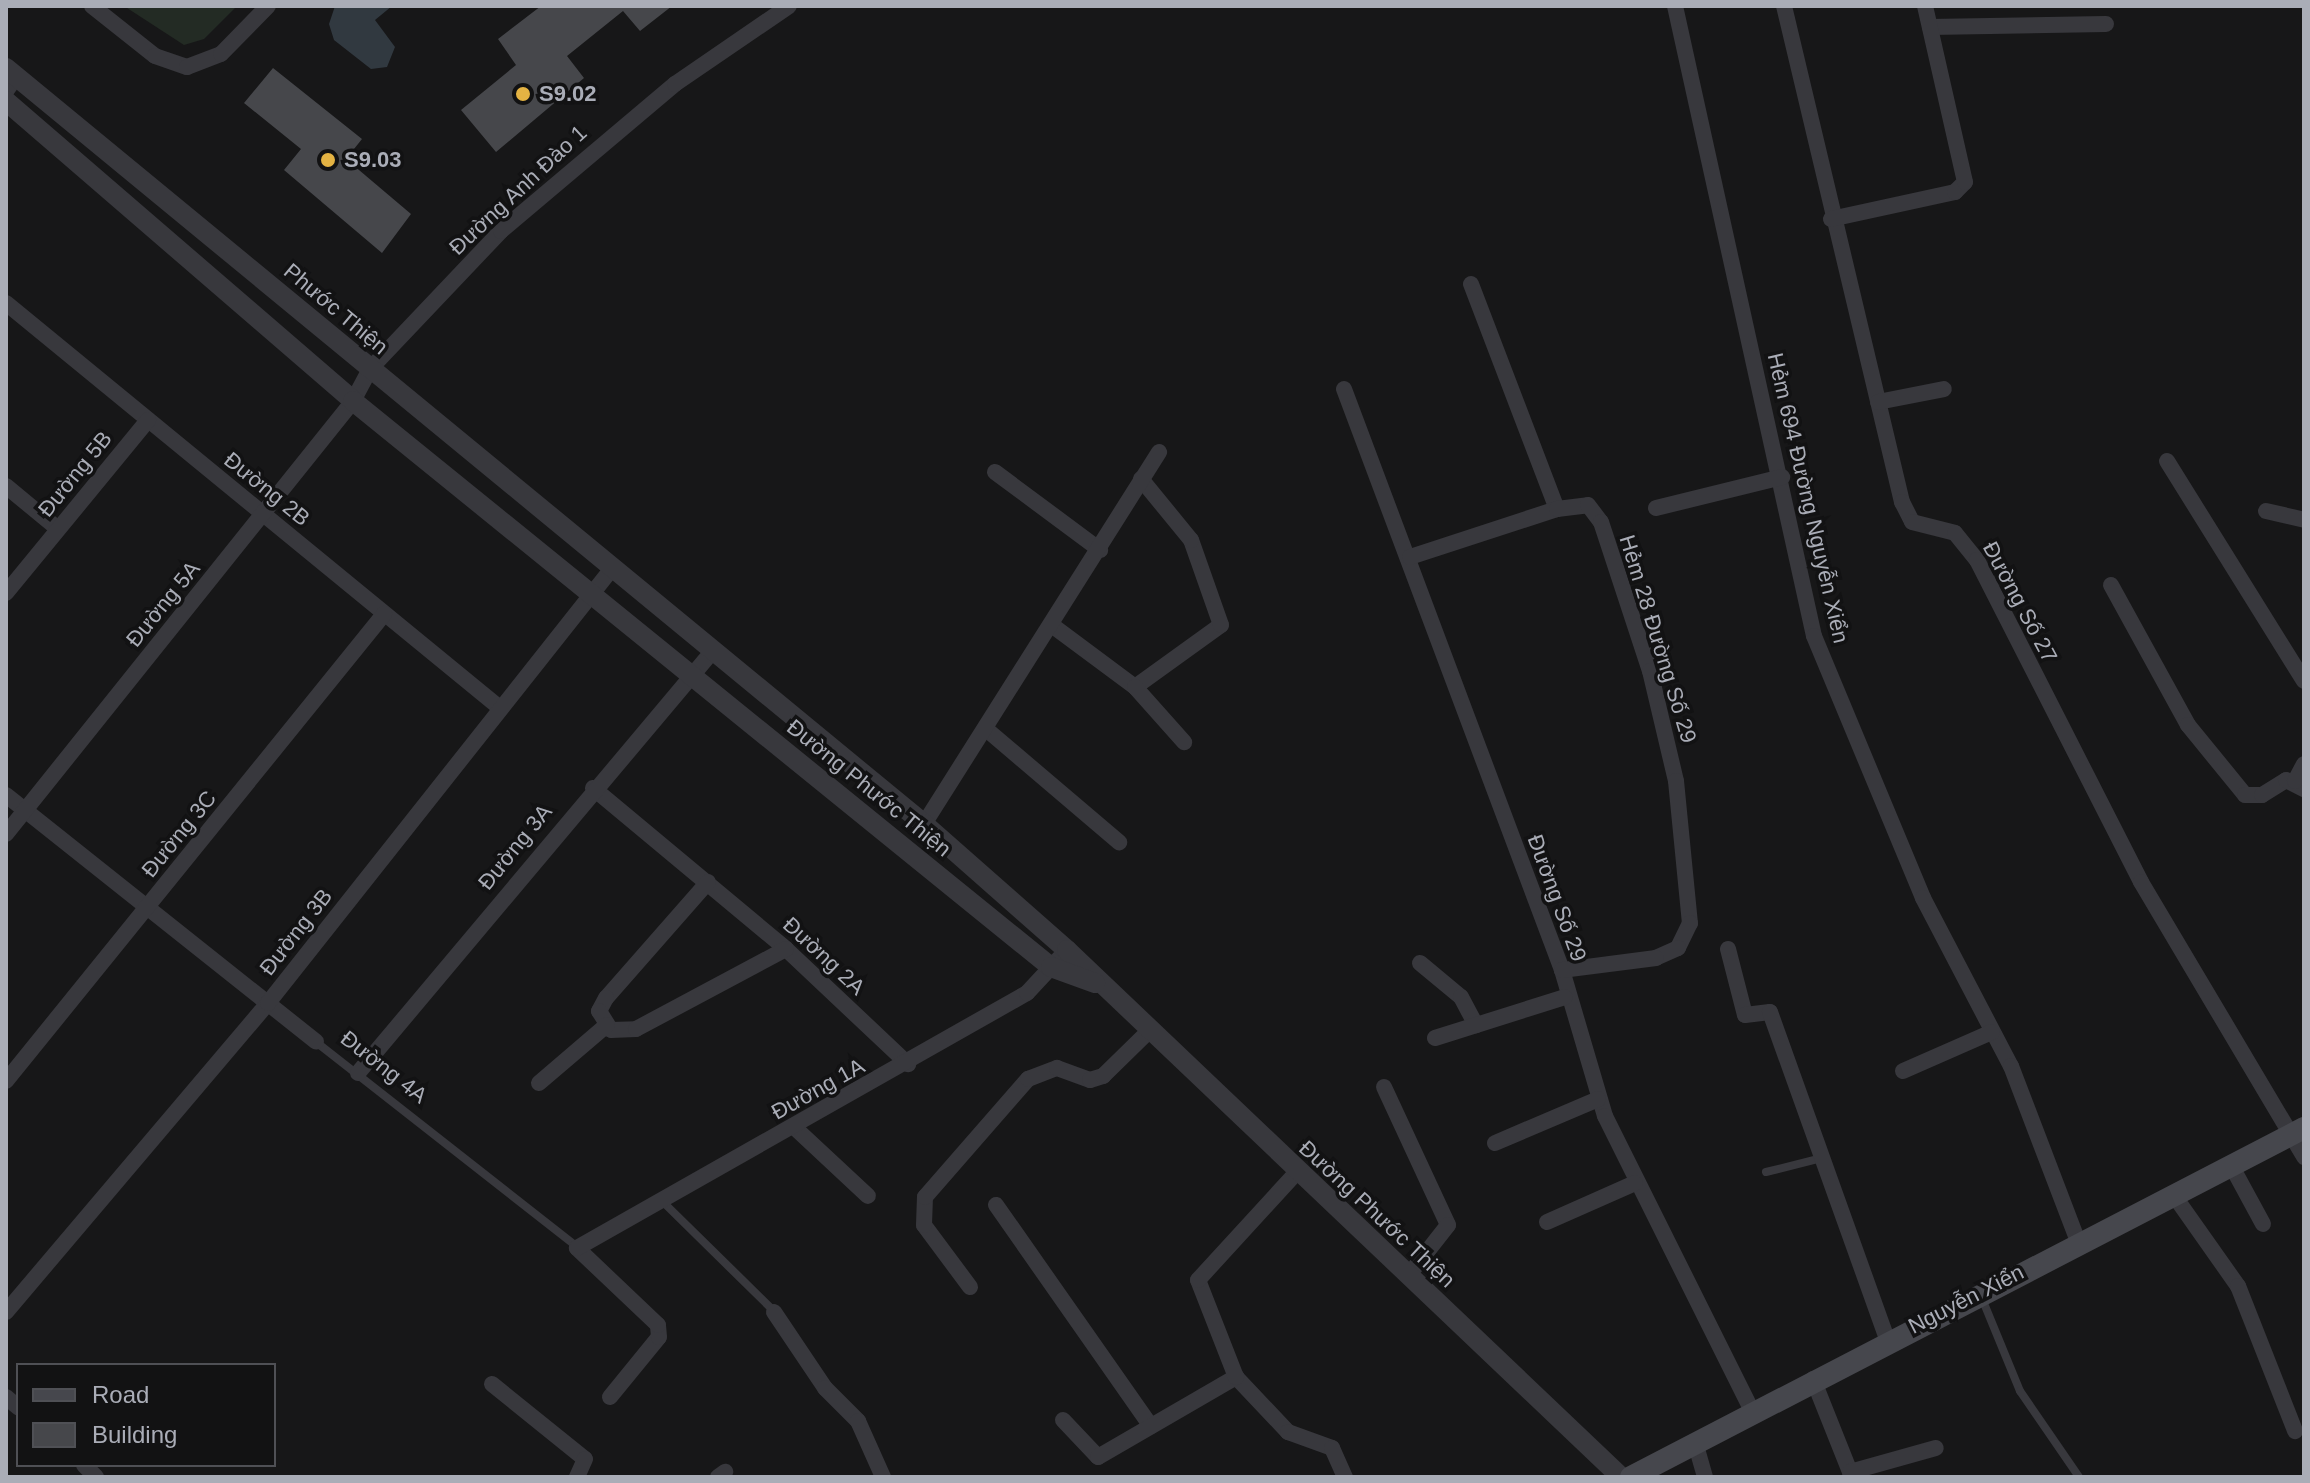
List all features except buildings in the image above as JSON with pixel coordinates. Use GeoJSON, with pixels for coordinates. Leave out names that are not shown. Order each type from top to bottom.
{"type":"FeatureCollection","features":[{"type":"Feature","properties":{"kind":"main road","name":"Nguyễn Xiển"},"geometry":{"type":"LineString","coordinates":[[1631,1477],[1887,1339],[2298,1131]]}},
{"type":"Feature","properties":{"kind":"street"},"geometry":{"type":"LineString","coordinates":[[92,6],[155,56],[187,67],[221,54],[268,6]]}},
{"type":"Feature","properties":{"kind":"street","name":"Đường Anh Đào 1"},"geometry":{"type":"LineString","coordinates":[[353,401],[370,369],[557,178],[675,84],[789,6]]}},
{"type":"Feature","properties":{"kind":"street","name":"Hẻm 694 Đường Nguyễn Xiển"},"geometry":{"type":"LineString","coordinates":[[1675,6],[1782,477],[1814,636],[1923,898],[1992,1032],[2078,1241]]}},
{"type":"Feature","properties":{"kind":"street","name":"Đường Số 27"},"geometry":{"type":"LineString","coordinates":[[1784,6],[1831,219],[1912,522],[1955,533],[1977,560],[2141,882],[2298,1131],[2304,1157]]}},
{"type":"Feature","properties":{"kind":"street"},"geometry":{"type":"LineString","coordinates":[[1831,219],[1955,192],[1965,182],[1925,6]]}},
{"type":"Feature","properties":{"kind":"street"},"geometry":{"type":"LineString","coordinates":[[1930,27],[2106,24]]}},
{"type":"Feature","properties":{"kind":"street","name":"Phước Thiện"},"geometry":{"type":"LineString","coordinates":[[10,78],[370,369],[633,590]]}},
{"type":"Feature","properties":{"kind":"street"},"geometry":{"type":"LineString","coordinates":[[6,101],[353,401],[592,595]]}},
{"type":"Feature","properties":{"kind":"street"},"geometry":{"type":"LineString","coordinates":[[1471,284],[1557,509]]}},
{"type":"Feature","properties":{"kind":"street","name":"Đường 2B"},"geometry":{"type":"LineString","coordinates":[[6,303],[500,708]]}},
{"type":"Feature","properties":{"kind":"street","name":"Đường Số 29"},"geometry":{"type":"LineString","coordinates":[[1344,389],[1410,557],[1562,970],[1565,997],[1598,1099],[1635,1183],[1752,1411]]}},
{"type":"Feature","properties":{"kind":"street"},"geometry":{"type":"LineString","coordinates":[[1878,402],[1944,389]]}},
{"type":"Feature","properties":{"kind":"street","name":"Đường 5A"},"geometry":{"type":"LineString","coordinates":[[6,834],[353,401]]}},
{"type":"Feature","properties":{"kind":"street","name":"Đường 5B"},"geometry":{"type":"LineString","coordinates":[[6,593],[148,420]]}},
{"type":"Feature","properties":{"kind":"street"},"geometry":{"type":"LineString","coordinates":[[924,824],[1053,626],[1159,452]]}},
{"type":"Feature","properties":{"kind":"street"},"geometry":{"type":"LineString","coordinates":[[2167,461],[2304,681]]}},
{"type":"Feature","properties":{"kind":"street"},"geometry":{"type":"LineString","coordinates":[[995,472],[1100,550]]}},
{"type":"Feature","properties":{"kind":"street"},"geometry":{"type":"LineString","coordinates":[[1656,508],[1782,477]]}},
{"type":"Feature","properties":{"kind":"street"},"geometry":{"type":"LineString","coordinates":[[1135,687],[1223,619],[1191,540],[1141,479]]}},
{"type":"Feature","properties":{"kind":"street"},"geometry":{"type":"LineString","coordinates":[[6,486],[58,529]]}},
{"type":"Feature","properties":{"kind":"street","name":"Hẻm 28 Đường Số 29"},"geometry":{"type":"LineString","coordinates":[[1410,557],[1557,509],[1588,505],[1601,522],[1650,671],[1676,781],[1690,883],[1690,923],[1678,948],[1562,970]]}},
{"type":"Feature","properties":{"kind":"street"},"geometry":{"type":"LineString","coordinates":[[2266,511],[2304,520]]}},
{"type":"Feature","properties":{"kind":"street","name":"Đường 3B"},"geometry":{"type":"LineString","coordinates":[[6,1312],[268,1003],[610,571]]}},
{"type":"Feature","properties":{"kind":"street"},"geometry":{"type":"LineString","coordinates":[[2111,585],[2188,725],[2245,795],[2300,785],[2304,764]]}},
{"type":"Feature","properties":{"kind":"street","name":"Đường Phước Thiện"},"geometry":{"type":"LineString","coordinates":[[633,590],[924,824],[1067,950],[1296,1173],[1621,1477]]}},
{"type":"Feature","properties":{"kind":"street","name":"Đường Phước Thiện"},"geometry":{"type":"LineString","coordinates":[[592,595],[1051,967],[1101,985]]}},
{"type":"Feature","properties":{"kind":"street","name":"Đường 3C"},"geometry":{"type":"LineString","coordinates":[[6,1081],[384,614]]}},
{"type":"Feature","properties":{"kind":"street"},"geometry":{"type":"LineString","coordinates":[[1053,626],[1135,687],[1184,742]]}},
{"type":"Feature","properties":{"kind":"street","name":"Đường 3A"},"geometry":{"type":"LineString","coordinates":[[358,1073],[593,788],[711,653]]}},
{"type":"Feature","properties":{"kind":"street"},"geometry":{"type":"LineString","coordinates":[[986,729],[1119,842]]}},
{"type":"Feature","properties":{"kind":"street","name":"Đường 2A"},"geometry":{"type":"LineString","coordinates":[[593,788],[786,949],[908,1064]]}},
{"type":"Feature","properties":{"kind":"street","name":"Đường 4A"},"geometry":{"type":"LineString","coordinates":[[6,795],[316,1042]]}},
{"type":"Feature","properties":{"kind":"street"},"geometry":{"type":"LineString","coordinates":[[607,1025],[599,1011],[606,998],[708,882]]}},
{"type":"Feature","properties":{"kind":"street"},"geometry":{"type":"LineString","coordinates":[[539,1083],[607,1025],[636,1029],[786,949]]}},
{"type":"Feature","properties":{"kind":"street"},"geometry":{"type":"LineString","coordinates":[[1728,949],[1745,1015],[1770,1012],[1887,1339]]}},
{"type":"Feature","properties":{"kind":"street","name":"Đường 1A"},"geometry":{"type":"LineString","coordinates":[[577,1248],[908,1064],[1027,993],[1067,950]]}},
{"type":"Feature","properties":{"kind":"street"},"geometry":{"type":"LineString","coordinates":[[1420,963],[1461,997],[1476,1025]]}},
{"type":"Feature","properties":{"kind":"street"},"geometry":{"type":"LineString","coordinates":[[1435,1038],[1565,997]]}},
{"type":"Feature","properties":{"kind":"street"},"geometry":{"type":"LineString","coordinates":[[970,1287],[924,1225],[925,1197],[1028,1079],[1057,1068],[1090,1080],[1103,1076],[1149,1031]]}},
{"type":"Feature","properties":{"kind":"street"},"geometry":{"type":"LineString","coordinates":[[1903,1071],[1992,1032]]}},
{"type":"Feature","properties":{"kind":"street"},"geometry":{"type":"LineString","coordinates":[[1384,1087],[1448,1225],[1408,1276]]}},
{"type":"Feature","properties":{"kind":"street"},"geometry":{"type":"LineString","coordinates":[[1495,1143],[1598,1099]]}},
{"type":"Feature","properties":{"kind":"street"},"geometry":{"type":"LineString","coordinates":[[794,1127],[868,1196]]}},
{"type":"Feature","properties":{"kind":"street"},"geometry":{"type":"LineString","coordinates":[[2231,1165],[2263,1224]]}},
{"type":"Feature","properties":{"kind":"street"},"geometry":{"type":"LineString","coordinates":[[1296,1173],[1198,1280],[1236,1377],[1288,1432],[1332,1448],[1345,1477]]}},
{"type":"Feature","properties":{"kind":"street"},"geometry":{"type":"LineString","coordinates":[[1547,1222],[1635,1183]]}},
{"type":"Feature","properties":{"kind":"street"},"geometry":{"type":"LineString","coordinates":[[2173,1194],[2238,1286],[2295,1431]]}},
{"type":"Feature","properties":{"kind":"street"},"geometry":{"type":"LineString","coordinates":[[996,1205],[1151,1426]]}},
{"type":"Feature","properties":{"kind":"street","name":"Đường 4A"},"geometry":{"type":"LineString","coordinates":[[577,1248],[658,1325],[659,1337],[610,1397]]}},
{"type":"Feature","properties":{"kind":"street"},"geometry":{"type":"LineString","coordinates":[[774,1312],[825,1388],[858,1421],[883,1477]]}},
{"type":"Feature","properties":{"kind":"street"},"geometry":{"type":"LineString","coordinates":[[1063,1420],[1098,1457],[1236,1377]]}},
{"type":"Feature","properties":{"kind":"street"},"geometry":{"type":"LineString","coordinates":[[1813,1379],[1851,1474],[1936,1448]]}},
{"type":"Feature","properties":{"kind":"street"},"geometry":{"type":"LineString","coordinates":[[492,1384],[585,1459],[577,1477]]}},
{"type":"Feature","properties":{"kind":"street"},"geometry":{"type":"LineString","coordinates":[[1695,1442],[1705,1477]]}},
{"type":"Feature","properties":{"kind":"lane","name":"Đường 4A"},"geometry":{"type":"LineString","coordinates":[[316,1042],[577,1248]]}},
{"type":"Feature","properties":{"kind":"lane"},"geometry":{"type":"LineString","coordinates":[[1766,1172],[1822,1158]]}},
{"type":"Feature","properties":{"kind":"lane"},"geometry":{"type":"LineString","coordinates":[[662,1201],[774,1312]]}},
{"type":"Feature","properties":{"kind":"lane"},"geometry":{"type":"LineString","coordinates":[[1980,1293],[2020,1391],[2079,1477]]}},
{"type":"Feature","properties":{"kind":"shaded area"},"geometry":{"type":"Polygon","coordinates":[[[124,6],[237,6],[204,39],[184,45],[124,6]]]}},
{"type":"Feature","properties":{"kind":"shaded area"},"geometry":{"type":"Polygon","coordinates":[[[335,6],[392,6],[375,20],[395,47],[387,67],[371,69],[334,40],[329,24],[335,6]]]}},
{"type":"Feature","properties":{"kind":"place","name":"S9.02"},"geometry":{"type":"Point","coordinates":[523,94]}},
{"type":"Feature","properties":{"kind":"place","name":"S9.03"},"geometry":{"type":"Point","coordinates":[328,160]}}]}
